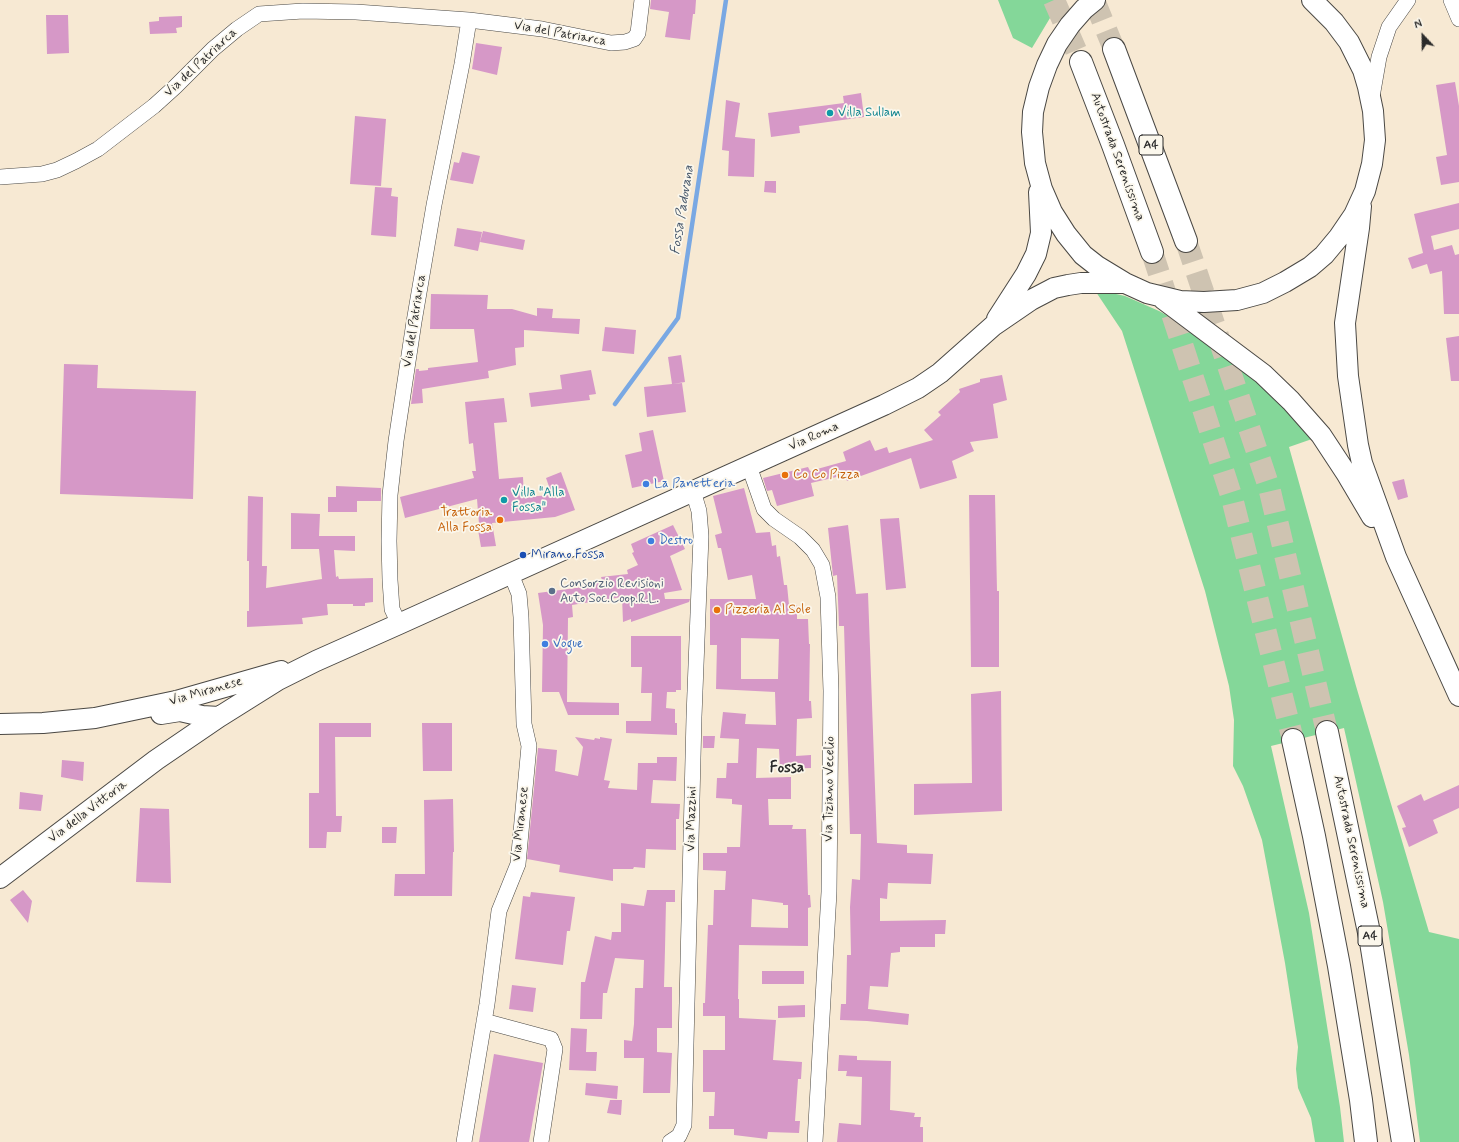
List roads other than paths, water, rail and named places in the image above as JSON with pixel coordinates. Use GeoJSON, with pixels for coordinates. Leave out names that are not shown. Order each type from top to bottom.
{"type":"FeatureCollection","features":[{"type":"Feature","properties":{"kind":"highway","name":"A4"},"geometry":{"type":"LineString","coordinates":[[1114,49],[1186,241]]}},
{"type":"Feature","properties":{"kind":"highway","name":"Autostrada Serenissima"},"geometry":{"type":"LineString","coordinates":[[1081,62],[1114,145],[1152,252]]}},
{"type":"Feature","properties":{"kind":"highway","name":"Autostrada Serenissima"},"geometry":{"type":"LineString","coordinates":[[1327,732],[1371,942],[1403,1142]]}},
{"type":"Feature","properties":{"kind":"highway"},"geometry":{"type":"LineString","coordinates":[[1293,740],[1314,836],[1339,966],[1361,1100],[1366,1142]]}},
{"type":"Feature","properties":{"kind":"main road"},"geometry":{"type":"LineString","coordinates":[[1095,0],[1070,25],[1057,44],[1039,87],[1033,112],[1032,132],[1034,157],[1038,175],[1046,200],[1052,212],[1074,245],[1083,255],[1097,266],[1125,283],[1158,296],[1185,302],[1224,301],[1246,298],[1274,288],[1303,271],[1324,255],[1344,231],[1362,198],[1371,169],[1374,152],[1374,123],[1371,100],[1363,70],[1354,50],[1334,22],[1312,0]]}},
{"type":"Feature","properties":{"kind":"main road"},"geometry":{"type":"LineString","coordinates":[[993,326],[1032,265],[1039,244],[1041,214],[1038,175]]}},
{"type":"Feature","properties":{"kind":"main road"},"geometry":{"type":"LineString","coordinates":[[1362,198],[1360,228],[1345,323],[1348,376],[1354,426],[1362,463],[1396,557],[1459,696]]}},
{"type":"Feature","properties":{"kind":"main road"},"geometry":{"type":"LineString","coordinates":[[993,326],[1031,300],[1054,288],[1081,283],[1125,283]]}},
{"type":"Feature","properties":{"kind":"main road"},"geometry":{"type":"LineString","coordinates":[[1158,296],[1263,374],[1290,401],[1321,435],[1346,473],[1396,557]]}},
{"type":"Feature","properties":{"kind":"main road","name":"Via Roma"},"geometry":{"type":"LineString","coordinates":[[620,524],[884,405],[918,388],[955,361],[993,326]]}},
{"type":"Feature","properties":{"kind":"main road","name":"Via Miranese"},"geometry":{"type":"LineString","coordinates":[[177,746],[219,717],[278,680],[316,661],[620,524]]}},
{"type":"Feature","properties":{"kind":"main road","name":"Via Miranese"},"geometry":{"type":"LineString","coordinates":[[95,718],[176,701],[316,661]]}},
{"type":"Feature","properties":{"kind":"main road","name":"Via Miranese"},"geometry":{"type":"LineString","coordinates":[[0,724],[42,723],[95,718],[124,718],[180,711],[202,716],[219,717]]}},
{"type":"Feature","properties":{"kind":"main road","name":"Via Miranese"},"geometry":{"type":"LineString","coordinates":[[158,714],[169,720],[175,726],[178,736],[177,746]]}},
{"type":"Feature","properties":{"kind":"main road","name":"Via della Vittoria"},"geometry":{"type":"LineString","coordinates":[[0,878],[177,746]]}},
{"type":"Feature","properties":{"kind":"street","name":"Via del Patriarca"},"geometry":{"type":"LineString","coordinates":[[0,177],[42,174],[56,170],[98,149],[154,106],[213,49],[237,29],[259,14],[303,11],[356,12],[469,20],[542,29],[611,43],[625,42],[634,38],[638,33],[642,0]]}},
{"type":"Feature","properties":{"kind":"street"},"geometry":{"type":"LineString","coordinates":[[1371,100],[1379,58],[1389,28],[1408,0]]}},
{"type":"Feature","properties":{"kind":"street"},"geometry":{"type":"LineString","coordinates":[[1451,0],[1459,19]]}},
{"type":"Feature","properties":{"kind":"street","name":"Via del Patriarca"},"geometry":{"type":"LineString","coordinates":[[399,624],[392,609],[389,541],[390,494],[414,322],[469,20]]}},
{"type":"Feature","properties":{"kind":"street","name":"Via Tiziano Vecelio"},"geometry":{"type":"LineString","coordinates":[[749,466],[764,510],[774,519],[800,537],[813,550],[822,565],[828,597],[831,691],[829,892],[816,1142]]}},
{"type":"Feature","properties":{"kind":"street","name":"Via Mazzini"},"geometry":{"type":"LineString","coordinates":[[670,1142],[679,1136],[684,1125],[694,717],[701,536],[699,511],[693,491]]}},
{"type":"Feature","properties":{"kind":"street","name":"Via Miranese"},"geometry":{"type":"LineString","coordinates":[[464,1142],[484,1021],[499,911],[518,864],[529,746],[524,724],[519,594],[511,574]]}},
{"type":"Feature","properties":{"kind":"street"},"geometry":{"type":"LineString","coordinates":[[484,1021],[551,1039],[555,1049],[541,1142]]}},
{"type":"Feature","properties":{"kind":"waterway","name":"Fossa Padovana"},"geometry":{"type":"LineString","coordinates":[[615,404],[678,318],[726,0]]}},
{"type":"Feature","properties":{"kind":"tunnel"},"geometry":{"type":"LineString","coordinates":[[1054,0],[1081,62]]}},
{"type":"Feature","properties":{"kind":"tunnel"},"geometry":{"type":"LineString","coordinates":[[1094,0],[1114,49]]}},
{"type":"Feature","properties":{"kind":"tunnel"},"geometry":{"type":"LineString","coordinates":[[1186,241],[1269,487],[1327,732]]}},
{"type":"Feature","properties":{"kind":"tunnel"},"geometry":{"type":"LineString","coordinates":[[1152,252],[1232,498],[1293,740]]}},
{"type":"Feature","properties":{"kind":"place","name":"Villa Sullam"},"geometry":{"type":"Point","coordinates":[830,113]}},
{"type":"Feature","properties":{"kind":"place","name":"Co Co Pizza"},"geometry":{"type":"Point","coordinates":[785,475]}},
{"type":"Feature","properties":{"kind":"place","name":"La Panetteria"},"geometry":{"type":"Point","coordinates":[646,484]}},
{"type":"Feature","properties":{"kind":"place","name":"Villa \"Alla Fossa\""},"geometry":{"type":"Point","coordinates":[504,500]}},
{"type":"Feature","properties":{"kind":"place","name":"Trattoria Alla Fossa"},"geometry":{"type":"Point","coordinates":[500,520]}},
{"type":"Feature","properties":{"kind":"place","name":"Destro"},"geometry":{"type":"Point","coordinates":[651,541]}},
{"type":"Feature","properties":{"kind":"place","name":"Mirano Fossa"},"geometry":{"type":"Point","coordinates":[523,555]}},
{"type":"Feature","properties":{"kind":"place","name":"Consorzio Revisioni Auto Soc.Coop.R.L."},"geometry":{"type":"Point","coordinates":[552,591]}},
{"type":"Feature","properties":{"kind":"place","name":"Pizzeria Al Sole"},"geometry":{"type":"Point","coordinates":[717,610]}},
{"type":"Feature","properties":{"kind":"place","name":"Vogue"},"geometry":{"type":"Point","coordinates":[545,644]}},
{"type":"Feature","properties":{"kind":"district","name":"Fossa"},"geometry":{"type":"Point","coordinates":[787,769]}}]}
